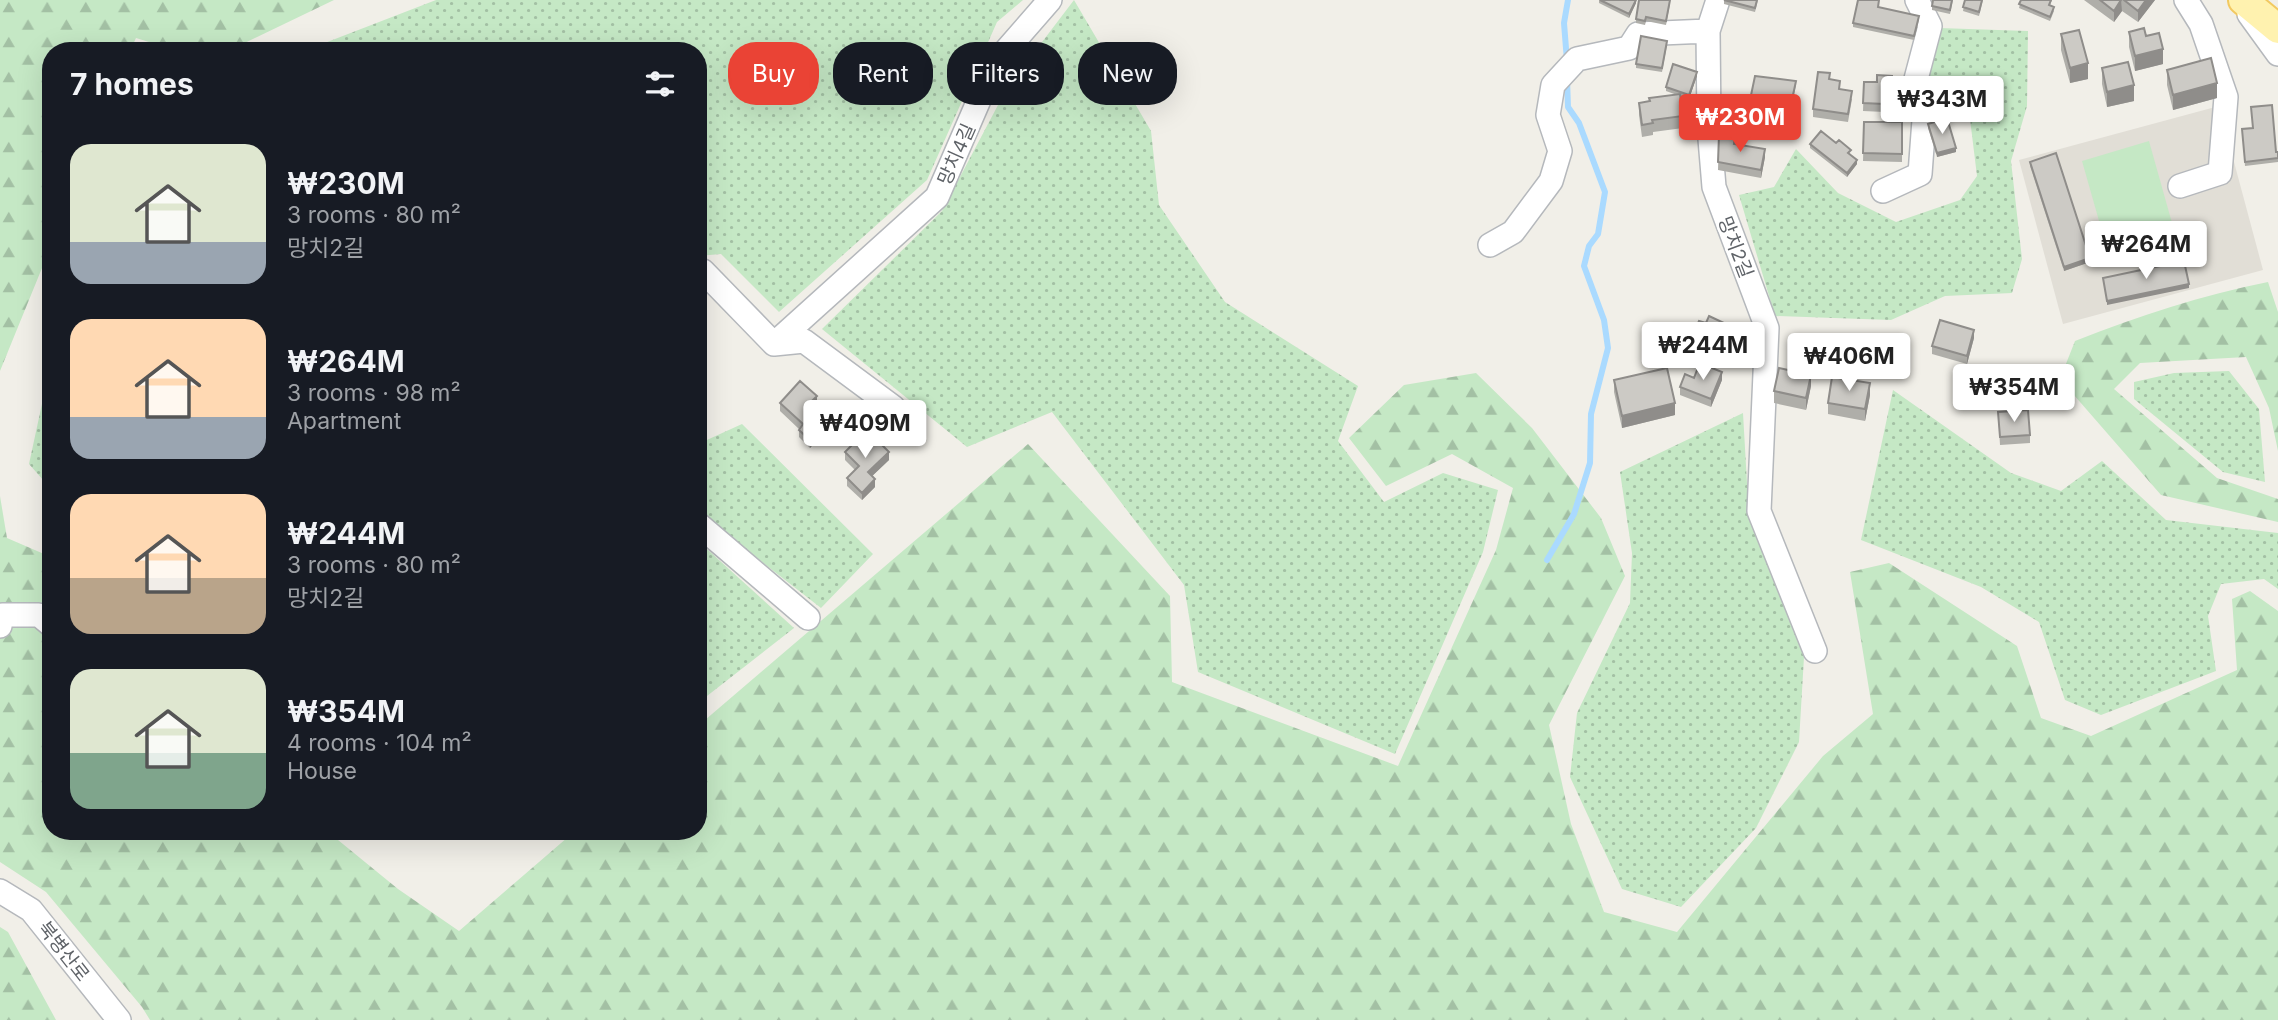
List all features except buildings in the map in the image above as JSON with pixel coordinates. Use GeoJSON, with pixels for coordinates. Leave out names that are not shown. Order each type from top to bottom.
{"type":"FeatureCollection","features":[{"type":"Feature","properties":{"kind":"main road"},"geometry":{"type":"LineString","coordinates":[[2241,0],[2278,29]]}},
{"type":"Feature","properties":{"kind":"street","name":"망치4길"},"geometry":{"type":"LineString","coordinates":[[774,344],[937,197],[995,63],[1050,0]]}},
{"type":"Feature","properties":{"kind":"street","name":"망치2길"},"geometry":{"type":"LineString","coordinates":[[1718,0],[1708,30],[1709,127],[1714,187],[1767,328],[1759,511],[1815,651]]}},
{"type":"Feature","properties":{"kind":"street"},"geometry":{"type":"LineString","coordinates":[[1883,191],[1920,174],[1924,120],[1916,79],[1930,26],[1917,0]]}},
{"type":"Feature","properties":{"kind":"street"},"geometry":{"type":"LineString","coordinates":[[2180,186],[2220,173],[2226,97],[2201,24],[2186,0]]}},
{"type":"Feature","properties":{"kind":"street"},"geometry":{"type":"LineString","coordinates":[[2241,0],[2278,54]]}},
{"type":"Feature","properties":{"kind":"street"},"geometry":{"type":"LineString","coordinates":[[1490,245],[1513,232],[1551,181],[1560,151],[1548,115],[1553,85],[1577,59],[1629,48],[1638,34],[1708,30]]}},
{"type":"Feature","properties":{"kind":"street"},"geometry":{"type":"LineString","coordinates":[[707,275],[774,344],[804,341],[893,407]]}},
{"type":"Feature","properties":{"kind":"street"},"geometry":{"type":"LineString","coordinates":[[707,532],[808,618]]}},
{"type":"Feature","properties":{"kind":"street"},"geometry":{"type":"LineString","coordinates":[[0,626],[2,615],[39,615],[42,618]]}},
{"type":"Feature","properties":{"kind":"street","name":"북병산로"},"geometry":{"type":"LineString","coordinates":[[0,891],[31,910],[119,1020]]}},
{"type":"Feature","properties":{"kind":"shaded area"},"geometry":{"type":"Polygon","coordinates":[[[2219,106],[2263,270],[2063,324],[2019,160],[2219,106]]]}},
{"type":"Feature","properties":{"kind":"green space"},"geometry":{"type":"Polygon","coordinates":[[[0,0],[334,0],[247,42],[149,42],[136,38],[134,42],[42,42],[42,268],[0,371],[0,0]]]}},
{"type":"Feature","properties":{"kind":"green space"},"geometry":{"type":"Polygon","coordinates":[[[436,0],[1023,0],[997,22],[988,42],[947,42],[947,105],[960,105],[927,180],[779,312],[721,254],[707,255],[707,42],[327,42],[436,0]]]}},
{"type":"Feature","properties":{"kind":"green space"},"geometry":{"type":"Polygon","coordinates":[[[1074,0],[1099,42],[1078,42],[1078,105],[1136,105],[1151,131],[1159,205],[1225,302],[1358,386],[1338,441],[1384,502],[1443,473],[1498,490],[1483,552],[1395,754],[1198,672],[1184,585],[1052,412],[967,447],[822,329],[942,211],[998,105],[1064,105],[1064,42],[1042,42],[1074,0]]]}},
{"type":"Feature","properties":{"kind":"green space"},"geometry":{"type":"Polygon","coordinates":[[[1939,28],[2028,31],[2027,106],[2011,161],[2022,259],[2012,293],[1945,296],[1891,320],[1775,316],[1739,195],[1774,187],[1796,149],[1838,193],[1896,222],[1960,200],[1977,176],[1970,119],[1942,108],[1929,80],[1939,28]]]}},
{"type":"Feature","properties":{"kind":"green space"},"geometry":{"type":"Polygon","coordinates":[[[2149,141],[2172,223],[2105,242],[2082,161],[2149,141]]]}},
{"type":"Feature","properties":{"kind":"green space"},"geometry":{"type":"Polygon","coordinates":[[[2268,282],[2278,312],[2278,451],[2269,408],[2246,357],[2140,363],[2114,389],[2217,478],[2278,499],[2278,522],[2161,495],[2060,379],[2075,341],[2171,307],[2268,282]]]}},
{"type":"Feature","properties":{"kind":"green space"},"geometry":{"type":"Polygon","coordinates":[[[2229,371],[2259,409],[2265,482],[2223,472],[2134,399],[2134,382],[2174,373],[2229,371]]]}},
{"type":"Feature","properties":{"kind":"green space"},"geometry":{"type":"Polygon","coordinates":[[[1476,373],[1532,428],[1601,518],[1625,576],[1549,725],[1571,824],[1604,912],[1677,932],[1823,756],[1873,714],[1850,572],[1889,563],[2017,646],[2041,718],[2091,736],[2237,670],[2232,599],[2250,591],[2278,611],[2278,1020],[150,1020],[46,892],[0,862],[0,496],[7,538],[42,553],[42,840],[338,840],[398,889],[459,931],[565,840],[707,840],[707,718],[1028,444],[1170,596],[1172,682],[1398,766],[1496,550],[1513,488],[1452,454],[1386,486],[1349,438],[1404,385],[1476,373]]]}},
{"type":"Feature","properties":{"kind":"green space"},"geometry":{"type":"Polygon","coordinates":[[[1893,390],[2011,473],[2061,491],[2102,461],[2166,520],[2278,533],[2278,589],[2264,579],[2221,584],[2208,616],[2216,671],[2101,715],[2065,700],[2039,622],[1981,587],[1861,540],[1893,390]]]}},
{"type":"Feature","properties":{"kind":"green space"},"geometry":{"type":"Polygon","coordinates":[[[42,404],[42,479],[29,464],[42,404]]]}},
{"type":"Feature","properties":{"kind":"green space"},"geometry":{"type":"Polygon","coordinates":[[[1743,413],[1749,518],[1804,657],[1799,742],[1756,828],[1681,907],[1622,889],[1570,777],[1577,713],[1630,603],[1632,553],[1620,472],[1743,413]]]}},
{"type":"Feature","properties":{"kind":"green space"},"geometry":{"type":"Polygon","coordinates":[[[742,424],[873,554],[821,608],[707,519],[707,440],[742,424]]]}},
{"type":"Feature","properties":{"kind":"green space"},"geometry":{"type":"Polygon","coordinates":[[[707,549],[794,628],[707,696],[707,549]]]}},
{"type":"Feature","properties":{"kind":"green space"},"geometry":{"type":"Polygon","coordinates":[[[0,927],[8,932],[56,1020],[0,1020],[0,927]]]}},
{"type":"Feature","properties":{"kind":"waterway"},"geometry":{"type":"LineString","coordinates":[[1567,61],[1564,23],[1568,0]]}},
{"type":"Feature","properties":{"kind":"waterway"},"geometry":{"type":"LineString","coordinates":[[1547,560],[1574,514],[1590,463],[1591,414],[1608,348],[1604,320],[1584,266],[1589,246],[1598,234],[1605,192],[1579,123],[1568,107],[1567,79]]}}]}
